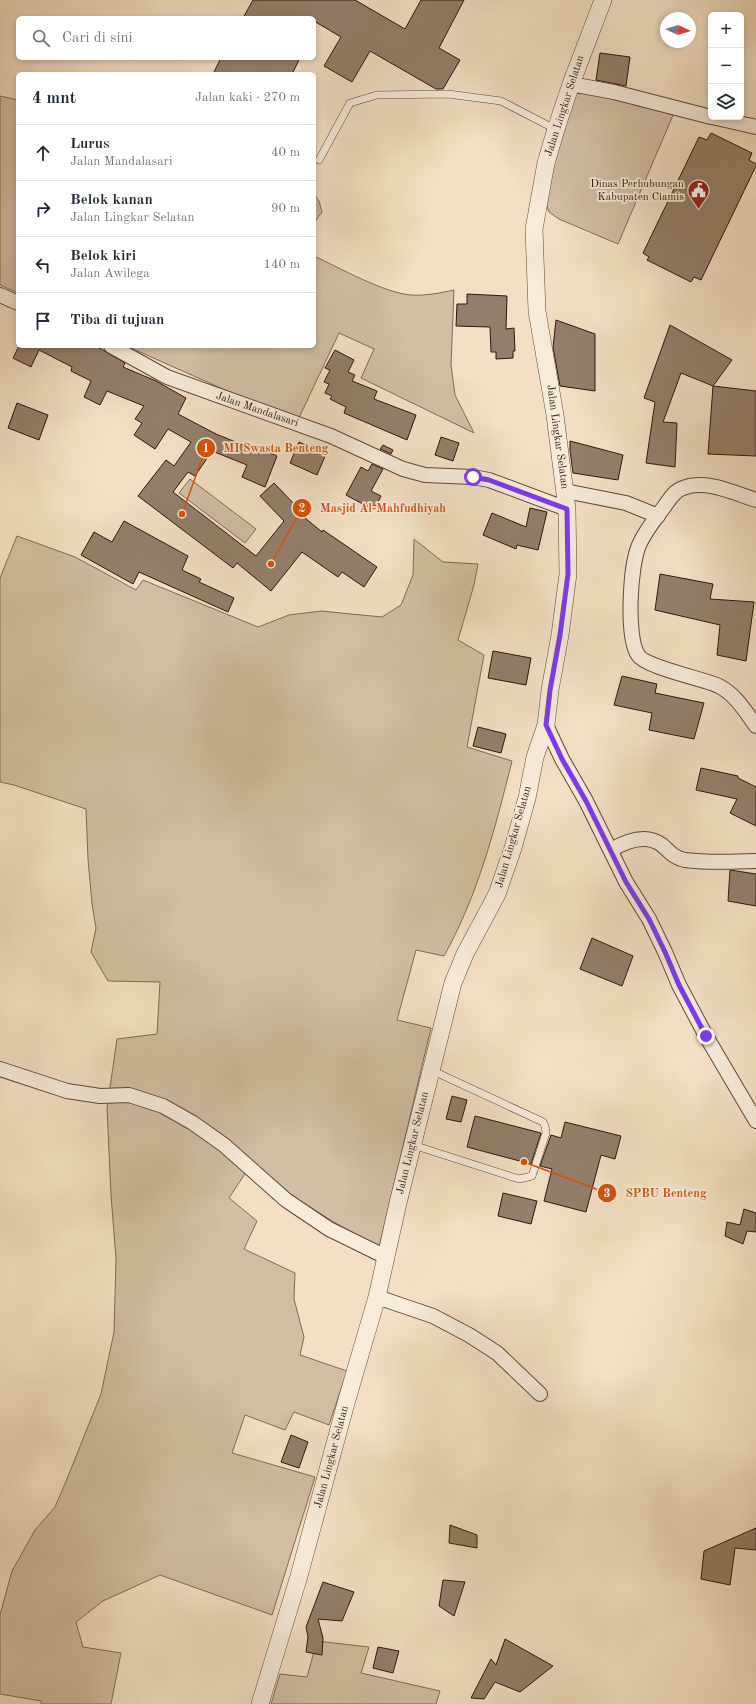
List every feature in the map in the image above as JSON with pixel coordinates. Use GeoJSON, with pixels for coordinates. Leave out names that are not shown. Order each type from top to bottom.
{"type":"FeatureCollection","features":[{"type":"Feature","properties":{"kind":"street","name":"Jalan Lingkar Selatan"},"geometry":{"type":"LineString","coordinates":[[260,1704],[299,1576],[346,1403],[377,1297],[453,983],[465,954],[497,894],[513,848],[527,798],[535,757],[546,725],[568,574],[567,509],[555,415],[537,311],[534,229],[546,163],[556,129],[570,84],[603,0]]}},
{"type":"Feature","properties":{"kind":"street"},"geometry":{"type":"LineString","coordinates":[[570,84],[614,92],[708,116]]}},
{"type":"Feature","properties":{"kind":"street"},"geometry":{"type":"LineString","coordinates":[[725,120],[756,127]]}},
{"type":"Feature","properties":{"kind":"street"},"geometry":{"type":"LineString","coordinates":[[0,295],[16,302]]}},
{"type":"Feature","properties":{"kind":"street","name":"Jalan Mandalasari"},"geometry":{"type":"LineString","coordinates":[[115,348],[168,377],[330,436],[403,469],[425,475],[473,477],[489,480],[567,509]]}},
{"type":"Feature","properties":{"kind":"street"},"geometry":{"type":"LineString","coordinates":[[756,500],[709,485],[688,486],[677,491],[658,516],[639,546],[634,568],[631,601],[634,648],[639,657],[650,663],[720,687],[734,696],[756,726]]}},
{"type":"Feature","properties":{"kind":"street"},"geometry":{"type":"LineString","coordinates":[[565,491],[626,503],[658,516]]}},
{"type":"Feature","properties":{"kind":"street"},"geometry":{"type":"LineString","coordinates":[[546,725],[626,882],[649,919],[679,985],[756,1121]]}},
{"type":"Feature","properties":{"kind":"street"},"geometry":{"type":"LineString","coordinates":[[611,850],[623,842],[637,839],[649,839],[661,844],[674,857],[685,860],[731,862],[756,861]]}},
{"type":"Feature","properties":{"kind":"street"},"geometry":{"type":"LineString","coordinates":[[0,1069],[67,1091],[100,1096],[129,1095],[163,1106],[193,1123],[224,1145],[286,1200],[329,1229],[386,1257]]}},
{"type":"Feature","properties":{"kind":"street"},"geometry":{"type":"LineString","coordinates":[[377,1297],[433,1316],[469,1335],[497,1353],[540,1394]]}},
{"type":"Feature","properties":{"kind":"lane"},"geometry":{"type":"LineString","coordinates":[[319,160],[350,103],[377,95],[448,94],[501,101],[556,129]]}},
{"type":"Feature","properties":{"kind":"lane"},"geometry":{"type":"LineString","coordinates":[[413,1145],[519,1179],[532,1176],[546,1133],[546,1126],[543,1122],[431,1070]]}},
{"type":"Feature","properties":{"kind":"shaded area"},"geometry":{"type":"Polygon","coordinates":[[[573,92],[580,94],[584,92],[674,113],[618,244],[559,219],[549,212],[544,198],[573,92]]]}},
{"type":"Feature","properties":{"kind":"shaded area"},"geometry":{"type":"Polygon","coordinates":[[[0,96],[16,100],[16,292],[0,285],[0,96]]]}},
{"type":"Feature","properties":{"kind":"shaded area"},"geometry":{"type":"Polygon","coordinates":[[[316,197],[319,201],[322,212],[316,220],[316,197]]]}},
{"type":"Feature","properties":{"kind":"shaded area"},"geometry":{"type":"Polygon","coordinates":[[[316,257],[375,285],[400,293],[422,295],[454,290],[451,365],[455,395],[474,433],[361,378],[374,349],[339,333],[297,422],[131,348],[316,348],[316,257]]]}},
{"type":"Feature","properties":{"kind":"shaded area"},"geometry":{"type":"Polygon","coordinates":[[[190,479],[256,529],[245,543],[179,493],[190,479]]]}},
{"type":"Feature","properties":{"kind":"shaded area"},"geometry":{"type":"Polygon","coordinates":[[[17,536],[75,557],[136,590],[143,580],[258,627],[289,615],[321,611],[382,617],[401,605],[413,575],[414,539],[443,562],[478,564],[474,585],[458,640],[484,655],[467,747],[512,761],[499,812],[484,861],[467,909],[456,933],[444,956],[416,950],[397,1020],[431,1028],[379,1247],[332,1221],[286,1192],[252,1163],[229,1198],[257,1221],[244,1249],[295,1273],[294,1299],[304,1337],[300,1355],[347,1371],[329,1425],[294,1412],[285,1430],[245,1415],[232,1453],[315,1477],[272,1615],[160,1575],[103,1601],[76,1622],[83,1647],[121,1653],[111,1704],[41,1704],[41,1701],[0,1694],[0,1615],[12,1571],[35,1530],[55,1507],[101,1394],[114,1332],[116,1259],[107,1108],[117,1039],[157,1034],[160,982],[108,981],[91,952],[96,928],[92,904],[88,859],[86,809],[14,785],[0,782],[0,578],[17,536]]]}},
{"type":"Feature","properties":{"kind":"shaded area"},"geometry":{"type":"Polygon","coordinates":[[[317,1641],[369,1647],[361,1673],[440,1691],[436,1704],[271,1704],[280,1674],[307,1677],[317,1641]]]}},
{"type":"Feature","properties":{"kind":"building"},"geometry":{"type":"Polygon","coordinates":[[[253,0],[355,0],[405,29],[421,0],[464,0],[439,48],[460,60],[443,89],[436,89],[370,51],[352,82],[324,66],[341,37],[316,22],[316,16],[244,16],[253,0]]]}},
{"type":"Feature","properties":{"kind":"building"},"geometry":{"type":"Polygon","coordinates":[[[600,53],[630,57],[626,86],[596,80],[600,53]]]}},
{"type":"Feature","properties":{"kind":"building"},"geometry":{"type":"Polygon","coordinates":[[[220,60],[299,60],[293,72],[214,72],[220,60]]]}},
{"type":"Feature","properties":{"kind":"building","name":"Dinas Perhubungan Kabupaten Ciamis"},"geometry":{"type":"Polygon","coordinates":[[[711,133],[752,153],[749,160],[756,164],[756,166],[701,280],[694,277],[691,282],[647,260],[649,257],[643,253],[699,137],[707,140],[711,133]]]}},
{"type":"Feature","properties":{"kind":"building"},"geometry":{"type":"Polygon","coordinates":[[[467,294],[507,296],[506,329],[514,328],[515,351],[513,351],[513,358],[496,359],[496,352],[491,352],[490,327],[456,326],[457,304],[467,304],[467,294]]]}},
{"type":"Feature","properties":{"kind":"building"},"geometry":{"type":"Polygon","coordinates":[[[556,320],[595,334],[595,391],[560,386],[553,347],[556,320]]]}},
{"type":"Feature","properties":{"kind":"building"},"geometry":{"type":"Polygon","coordinates":[[[670,325],[732,360],[713,386],[681,373],[663,422],[677,423],[675,467],[646,463],[655,402],[644,398],[670,325]]]}},
{"type":"Feature","properties":{"kind":"building"},"geometry":{"type":"Polygon","coordinates":[[[18,348],[99,348],[125,363],[123,367],[156,381],[186,398],[178,414],[216,434],[253,449],[254,446],[277,456],[265,487],[242,477],[247,465],[212,451],[195,476],[188,472],[173,492],[256,556],[284,521],[260,496],[274,483],[296,506],[293,508],[322,532],[323,530],[377,567],[364,587],[342,572],[338,577],[302,552],[271,591],[237,563],[233,568],[138,496],[166,460],[174,466],[191,442],[168,429],[155,449],[134,435],[142,423],[135,419],[144,406],[107,391],[100,405],[84,397],[91,381],[71,371],[72,367],[39,350],[31,367],[13,358],[18,348]]]}},
{"type":"Feature","properties":{"kind":"building"},"geometry":{"type":"Polygon","coordinates":[[[335,350],[354,360],[348,372],[355,375],[352,381],[377,391],[374,399],[416,415],[407,440],[344,413],[346,407],[330,399],[332,396],[325,393],[329,384],[324,382],[330,370],[325,368],[335,350]]]}},
{"type":"Feature","properties":{"kind":"building"},"geometry":{"type":"Polygon","coordinates":[[[713,386],[756,391],[756,456],[708,454],[713,386]]]}},
{"type":"Feature","properties":{"kind":"building"},"geometry":{"type":"Polygon","coordinates":[[[17,403],[48,415],[39,440],[8,428],[17,403]]]}},
{"type":"Feature","properties":{"kind":"building"},"geometry":{"type":"Polygon","coordinates":[[[441,437],[459,443],[453,461],[435,455],[441,437]]]}},
{"type":"Feature","properties":{"kind":"building"},"geometry":{"type":"Polygon","coordinates":[[[570,441],[623,455],[618,480],[573,473],[570,441]]]}},
{"type":"Feature","properties":{"kind":"building"},"geometry":{"type":"Polygon","coordinates":[[[299,442],[326,454],[317,475],[290,463],[299,442]]]}},
{"type":"Feature","properties":{"kind":"building"},"geometry":{"type":"Polygon","coordinates":[[[383,445],[393,450],[391,454],[380,449],[383,445]]]}},
{"type":"Feature","properties":{"kind":"building"},"geometry":{"type":"Polygon","coordinates":[[[372,464],[383,469],[371,491],[381,496],[374,510],[346,495],[361,467],[368,471],[372,464]]]}},
{"type":"Feature","properties":{"kind":"building"},"geometry":{"type":"Polygon","coordinates":[[[530,508],[547,512],[538,550],[517,545],[516,549],[483,535],[492,513],[526,527],[530,508]]]}},
{"type":"Feature","properties":{"kind":"building"},"geometry":{"type":"Polygon","coordinates":[[[124,521],[188,556],[182,570],[201,579],[199,582],[234,598],[228,612],[139,572],[133,584],[81,555],[94,532],[112,542],[124,521]]]}},
{"type":"Feature","properties":{"kind":"building"},"geometry":{"type":"Polygon","coordinates":[[[660,574],[713,584],[710,599],[754,602],[746,661],[717,655],[720,625],[655,610],[660,574]]]}},
{"type":"Feature","properties":{"kind":"building"},"geometry":{"type":"Polygon","coordinates":[[[493,651],[531,658],[526,685],[488,678],[493,651]]]}},
{"type":"Feature","properties":{"kind":"building"},"geometry":{"type":"Polygon","coordinates":[[[622,676],[657,684],[655,693],[704,703],[694,739],[649,730],[652,713],[614,705],[622,676]]]}},
{"type":"Feature","properties":{"kind":"building"},"geometry":{"type":"Polygon","coordinates":[[[478,727],[506,734],[501,753],[473,746],[478,727]]]}},
{"type":"Feature","properties":{"kind":"building"},"geometry":{"type":"Polygon","coordinates":[[[701,768],[738,776],[738,778],[756,787],[756,826],[730,813],[737,799],[696,790],[701,768]]]}},
{"type":"Feature","properties":{"kind":"building"},"geometry":{"type":"Polygon","coordinates":[[[730,870],[756,874],[756,906],[728,901],[730,870]]]}},
{"type":"Feature","properties":{"kind":"building"},"geometry":{"type":"Polygon","coordinates":[[[592,938],[633,956],[622,986],[580,969],[592,938]]]}},
{"type":"Feature","properties":{"kind":"building"},"geometry":{"type":"Polygon","coordinates":[[[452,1096],[467,1100],[461,1122],[446,1119],[452,1096]]]}},
{"type":"Feature","properties":{"kind":"building"},"geometry":{"type":"Polygon","coordinates":[[[475,1116],[541,1133],[531,1164],[467,1147],[475,1116]]]}},
{"type":"Feature","properties":{"kind":"building"},"geometry":{"type":"Polygon","coordinates":[[[565,1122],[621,1136],[615,1159],[601,1155],[586,1212],[544,1201],[552,1169],[540,1166],[551,1135],[561,1138],[565,1122]]]}},
{"type":"Feature","properties":{"kind":"building"},"geometry":{"type":"Polygon","coordinates":[[[503,1193],[537,1201],[531,1224],[498,1216],[503,1193]]]}},
{"type":"Feature","properties":{"kind":"building"},"geometry":{"type":"Polygon","coordinates":[[[744,1209],[756,1213],[756,1232],[747,1231],[743,1244],[725,1236],[727,1222],[740,1225],[744,1209]]]}},
{"type":"Feature","properties":{"kind":"building"},"geometry":{"type":"Polygon","coordinates":[[[291,1435],[308,1442],[299,1468],[281,1462],[291,1435]]]}},
{"type":"Feature","properties":{"kind":"building"},"geometry":{"type":"Polygon","coordinates":[[[450,1525],[477,1535],[477,1548],[449,1543],[450,1525]]]}},
{"type":"Feature","properties":{"kind":"building"},"geometry":{"type":"Polygon","coordinates":[[[756,1528],[756,1550],[735,1548],[730,1585],[701,1579],[704,1551],[756,1528]]]}},
{"type":"Feature","properties":{"kind":"building"},"geometry":{"type":"Polygon","coordinates":[[[443,1580],[465,1582],[454,1616],[439,1606],[443,1580]]]}},
{"type":"Feature","properties":{"kind":"building"},"geometry":{"type":"Polygon","coordinates":[[[323,1582],[354,1592],[342,1621],[318,1619],[323,1638],[322,1655],[306,1652],[308,1637],[306,1627],[323,1582]]]}},
{"type":"Feature","properties":{"kind":"building"},"geometry":{"type":"Polygon","coordinates":[[[505,1639],[553,1666],[520,1692],[495,1682],[484,1699],[471,1698],[491,1659],[496,1665],[505,1639]]]}},
{"type":"Feature","properties":{"kind":"building"},"geometry":{"type":"Polygon","coordinates":[[[378,1647],[399,1651],[393,1673],[373,1668],[378,1647]]]}},
{"type":"Feature","properties":{"kind":"place","name":"Dinas Perhubungan Kabupaten Ciamis"},"geometry":{"type":"Point","coordinates":[699,210]}},
{"type":"Feature","properties":{"kind":"place","name":"MI Swasta Benteng"},"geometry":{"type":"Point","coordinates":[182,514]}},
{"type":"Feature","properties":{"kind":"place","name":"Masjid Al-Mahfudhiyah"},"geometry":{"type":"Point","coordinates":[271,564]}},
{"type":"Feature","properties":{"kind":"place","name":"SPBU Benteng"},"geometry":{"type":"Point","coordinates":[524,1162]}},
{"type":"Feature","properties":{"kind":"route"},"geometry":{"type":"LineString","coordinates":[[473,477],[507,486],[567,509],[568,574],[546,725],[626,882],[649,919],[679,985],[706,1036]]}}]}
